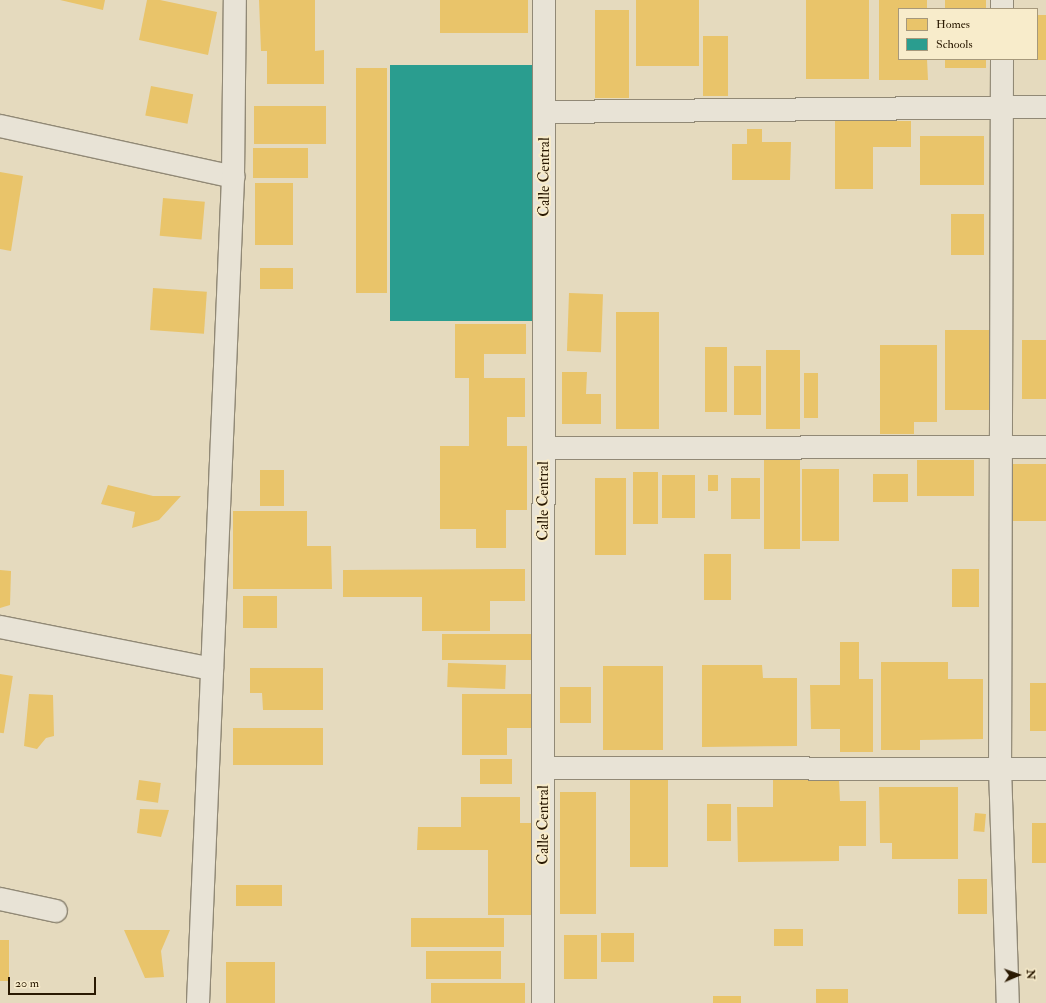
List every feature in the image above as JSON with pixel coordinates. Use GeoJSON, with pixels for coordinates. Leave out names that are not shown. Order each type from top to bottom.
{"type":"FeatureCollection","features":[{"type":"Feature","properties":{"kind":"street"},"geometry":{"type":"LineString","coordinates":[[198,1003],[233,177],[235,0]]}},
{"type":"Feature","properties":{"kind":"street","name":"Calle Central"},"geometry":{"type":"LineString","coordinates":[[543,1003],[544,0]]}},
{"type":"Feature","properties":{"kind":"street"},"geometry":{"type":"LineString","coordinates":[[1002,60],[1000,768],[1008,1003]]}},
{"type":"Feature","properties":{"kind":"street"},"geometry":{"type":"LineString","coordinates":[[545,112],[1003,107],[1046,108]]}},
{"type":"Feature","properties":{"kind":"street"},"geometry":{"type":"LineString","coordinates":[[0,126],[233,177]]}},
{"type":"Feature","properties":{"kind":"street"},"geometry":{"type":"LineString","coordinates":[[544,448],[1046,447]]}},
{"type":"Feature","properties":{"kind":"street"},"geometry":{"type":"LineString","coordinates":[[0,627],[212,669]]}},
{"type":"Feature","properties":{"kind":"street"},"geometry":{"type":"LineString","coordinates":[[544,768],[1046,769]]}},
{"type":"Feature","properties":{"kind":"street"},"geometry":{"type":"LineString","coordinates":[[0,899],[56,911]]}},
{"type":"Feature","properties":{"kind":"building: Homes"},"geometry":{"type":"Polygon","coordinates":[[[60,0],[105,0],[103,10],[60,0]]]}},
{"type":"Feature","properties":{"kind":"building: Homes"},"geometry":{"type":"Polygon","coordinates":[[[147,0],[160,0],[217,12],[208,55],[139,40],[147,0]]]}},
{"type":"Feature","properties":{"kind":"building: Homes"},"geometry":{"type":"Polygon","coordinates":[[[259,0],[315,0],[315,51],[324,50],[324,84],[267,84],[267,51],[261,51],[259,0]]]}},
{"type":"Feature","properties":{"kind":"building: Homes"},"geometry":{"type":"Polygon","coordinates":[[[440,0],[528,0],[528,33],[440,33],[440,0]]]}},
{"type":"Feature","properties":{"kind":"building: Homes"},"geometry":{"type":"Polygon","coordinates":[[[636,0],[699,0],[699,66],[636,66],[636,0]]]}},
{"type":"Feature","properties":{"kind":"building: Homes"},"geometry":{"type":"Polygon","coordinates":[[[806,0],[869,0],[869,79],[806,79],[806,0]]]}},
{"type":"Feature","properties":{"kind":"building: Homes"},"geometry":{"type":"Polygon","coordinates":[[[879,0],[927,0],[927,8],[898,8],[898,60],[927,60],[928,80],[879,80],[879,0]]]}},
{"type":"Feature","properties":{"kind":"building: Homes"},"geometry":{"type":"Polygon","coordinates":[[[945,0],[986,0],[986,8],[945,8],[945,0]]]}},
{"type":"Feature","properties":{"kind":"building: Homes"},"geometry":{"type":"Polygon","coordinates":[[[595,10],[629,10],[629,98],[595,98],[595,10]]]}},
{"type":"Feature","properties":{"kind":"building: Homes"},"geometry":{"type":"Polygon","coordinates":[[[1038,15],[1046,15],[1046,60],[1038,60],[1038,15]]]}},
{"type":"Feature","properties":{"kind":"building: Homes"},"geometry":{"type":"Polygon","coordinates":[[[703,36],[728,36],[728,96],[703,96],[703,36]]]}},
{"type":"Feature","properties":{"kind":"building: Homes"},"geometry":{"type":"Polygon","coordinates":[[[945,60],[986,60],[986,68],[945,68],[945,60]]]}},
{"type":"Feature","properties":{"kind":"building: Homes"},"geometry":{"type":"Polygon","coordinates":[[[356,68],[387,68],[387,293],[356,293],[356,68]]]}},
{"type":"Feature","properties":{"kind":"building: Homes"},"geometry":{"type":"Polygon","coordinates":[[[151,86],[193,94],[187,124],[145,115],[151,86]]]}},
{"type":"Feature","properties":{"kind":"building: Homes"},"geometry":{"type":"Polygon","coordinates":[[[254,106],[326,106],[326,144],[254,144],[254,106]]]}},
{"type":"Feature","properties":{"kind":"building: Homes"},"geometry":{"type":"Polygon","coordinates":[[[835,121],[911,121],[911,147],[873,147],[873,189],[835,189],[835,121]]]}},
{"type":"Feature","properties":{"kind":"building: Homes"},"geometry":{"type":"Polygon","coordinates":[[[747,129],[762,129],[762,142],[791,142],[790,180],[732,180],[732,144],[747,144],[747,129]]]}},
{"type":"Feature","properties":{"kind":"building: Homes"},"geometry":{"type":"Polygon","coordinates":[[[920,136],[984,136],[984,185],[920,185],[920,136]]]}},
{"type":"Feature","properties":{"kind":"building: Homes"},"geometry":{"type":"Polygon","coordinates":[[[253,148],[308,148],[308,178],[253,178],[253,148]]]}},
{"type":"Feature","properties":{"kind":"building: Homes"},"geometry":{"type":"Polygon","coordinates":[[[0,172],[23,176],[11,251],[0,249],[0,172]]]}},
{"type":"Feature","properties":{"kind":"building: Homes"},"geometry":{"type":"Polygon","coordinates":[[[255,183],[293,183],[293,245],[255,245],[255,183]]]}},
{"type":"Feature","properties":{"kind":"building: Homes"},"geometry":{"type":"Polygon","coordinates":[[[163,198],[205,202],[202,240],[160,236],[163,198]]]}},
{"type":"Feature","properties":{"kind":"building: Homes"},"geometry":{"type":"Polygon","coordinates":[[[951,214],[984,214],[984,255],[951,255],[951,214]]]}},
{"type":"Feature","properties":{"kind":"building: Homes"},"geometry":{"type":"Polygon","coordinates":[[[260,268],[293,268],[293,289],[260,289],[260,268]]]}},
{"type":"Feature","properties":{"kind":"building: Homes"},"geometry":{"type":"Polygon","coordinates":[[[153,288],[207,292],[204,334],[150,330],[153,288]]]}},
{"type":"Feature","properties":{"kind":"building: Homes"},"geometry":{"type":"Polygon","coordinates":[[[569,293],[603,294],[601,352],[567,351],[569,293]]]}},
{"type":"Feature","properties":{"kind":"building: Homes"},"geometry":{"type":"Polygon","coordinates":[[[616,312],[659,312],[659,429],[616,429],[616,312]]]}},
{"type":"Feature","properties":{"kind":"building: Homes"},"geometry":{"type":"Polygon","coordinates":[[[455,324],[526,324],[526,354],[484,354],[484,378],[525,378],[525,417],[507,417],[507,446],[527,446],[527,510],[506,510],[506,548],[476,548],[476,529],[440,529],[440,446],[469,446],[469,378],[455,378],[455,324]]]}},
{"type":"Feature","properties":{"kind":"building: Homes"},"geometry":{"type":"Polygon","coordinates":[[[945,330],[991,330],[991,410],[945,410],[945,330]]]}},
{"type":"Feature","properties":{"kind":"building: Homes"},"geometry":{"type":"Polygon","coordinates":[[[1022,340],[1046,340],[1046,399],[1022,399],[1022,340]]]}},
{"type":"Feature","properties":{"kind":"building: Homes"},"geometry":{"type":"Polygon","coordinates":[[[880,345],[937,345],[937,422],[914,422],[914,434],[880,434],[880,345]]]}},
{"type":"Feature","properties":{"kind":"building: Homes"},"geometry":{"type":"Polygon","coordinates":[[[705,347],[727,347],[727,412],[705,412],[705,347]]]}},
{"type":"Feature","properties":{"kind":"building: Homes"},"geometry":{"type":"Polygon","coordinates":[[[766,350],[800,350],[800,429],[766,429],[766,350]]]}},
{"type":"Feature","properties":{"kind":"building: Homes"},"geometry":{"type":"Polygon","coordinates":[[[734,366],[761,366],[761,415],[734,415],[734,366]]]}},
{"type":"Feature","properties":{"kind":"building: Homes"},"geometry":{"type":"Polygon","coordinates":[[[562,372],[587,372],[586,394],[601,394],[601,424],[562,424],[562,372]]]}},
{"type":"Feature","properties":{"kind":"building: Homes"},"geometry":{"type":"Polygon","coordinates":[[[804,373],[818,373],[818,418],[804,418],[804,373]]]}},
{"type":"Feature","properties":{"kind":"building: Homes"},"geometry":{"type":"Polygon","coordinates":[[[764,456],[800,456],[800,549],[764,549],[764,456]]]}},
{"type":"Feature","properties":{"kind":"building: Homes"},"geometry":{"type":"Polygon","coordinates":[[[917,460],[974,460],[974,496],[917,496],[917,460]]]}},
{"type":"Feature","properties":{"kind":"building: Homes"},"geometry":{"type":"Polygon","coordinates":[[[1012,464],[1046,464],[1046,521],[1012,521],[1012,464]]]}},
{"type":"Feature","properties":{"kind":"building: Homes"},"geometry":{"type":"Polygon","coordinates":[[[802,469],[839,469],[839,541],[802,541],[802,469]]]}},
{"type":"Feature","properties":{"kind":"building: Homes"},"geometry":{"type":"Polygon","coordinates":[[[260,470],[284,470],[284,506],[260,506],[260,470]]]}},
{"type":"Feature","properties":{"kind":"building: Homes"},"geometry":{"type":"Polygon","coordinates":[[[633,472],[658,472],[658,524],[633,524],[633,472]]]}},
{"type":"Feature","properties":{"kind":"building: Homes"},"geometry":{"type":"Polygon","coordinates":[[[873,474],[908,474],[908,502],[873,502],[873,474]]]}},
{"type":"Feature","properties":{"kind":"building: Homes"},"geometry":{"type":"Polygon","coordinates":[[[662,475],[695,475],[695,518],[662,518],[662,475]]]}},
{"type":"Feature","properties":{"kind":"building: Homes"},"geometry":{"type":"Polygon","coordinates":[[[708,475],[718,475],[718,491],[708,491],[708,475]]]}},
{"type":"Feature","properties":{"kind":"building: Homes"},"geometry":{"type":"Polygon","coordinates":[[[595,478],[626,478],[626,555],[595,555],[595,478]]]}},
{"type":"Feature","properties":{"kind":"building: Homes"},"geometry":{"type":"Polygon","coordinates":[[[731,478],[760,478],[760,519],[731,519],[731,478]]]}},
{"type":"Feature","properties":{"kind":"building: Homes"},"geometry":{"type":"Polygon","coordinates":[[[108,485],[153,496],[181,496],[159,520],[132,528],[135,512],[101,504],[108,485]]]}},
{"type":"Feature","properties":{"kind":"building: Homes"},"geometry":{"type":"Polygon","coordinates":[[[233,511],[307,511],[307,546],[331,546],[332,589],[233,589],[233,511]]]}},
{"type":"Feature","properties":{"kind":"building: Homes"},"geometry":{"type":"Polygon","coordinates":[[[704,554],[731,554],[731,600],[704,600],[704,554]]]}},
{"type":"Feature","properties":{"kind":"building: Homes"},"geometry":{"type":"Polygon","coordinates":[[[525,569],[525,601],[490,601],[490,631],[422,631],[422,597],[343,597],[343,570],[525,569]]]}},
{"type":"Feature","properties":{"kind":"building: Homes"},"geometry":{"type":"Polygon","coordinates":[[[952,569],[979,569],[979,607],[952,607],[952,569]]]}},
{"type":"Feature","properties":{"kind":"building: Homes"},"geometry":{"type":"Polygon","coordinates":[[[0,570],[11,571],[10,605],[0,608],[0,570]]]}},
{"type":"Feature","properties":{"kind":"building: Homes"},"geometry":{"type":"Polygon","coordinates":[[[243,596],[277,596],[277,628],[243,628],[243,596]]]}},
{"type":"Feature","properties":{"kind":"building: Homes"},"geometry":{"type":"Polygon","coordinates":[[[442,634],[531,634],[531,660],[442,660],[442,634]]]}},
{"type":"Feature","properties":{"kind":"building: Homes"},"geometry":{"type":"Polygon","coordinates":[[[840,642],[859,642],[859,679],[873,679],[873,752],[840,752],[840,729],[811,729],[810,685],[840,685],[840,642]]]}},
{"type":"Feature","properties":{"kind":"building: Homes"},"geometry":{"type":"Polygon","coordinates":[[[881,662],[948,662],[948,679],[983,679],[983,739],[920,740],[920,750],[881,750],[881,662]]]}},
{"type":"Feature","properties":{"kind":"building: Homes"},"geometry":{"type":"Polygon","coordinates":[[[448,663],[506,665],[505,689],[447,687],[448,663]]]}},
{"type":"Feature","properties":{"kind":"building: Homes"},"geometry":{"type":"Polygon","coordinates":[[[702,665],[762,665],[763,678],[797,678],[797,746],[702,747],[702,665]]]}},
{"type":"Feature","properties":{"kind":"building: Homes"},"geometry":{"type":"Polygon","coordinates":[[[603,666],[663,666],[663,750],[603,750],[603,666]]]}},
{"type":"Feature","properties":{"kind":"building: Homes"},"geometry":{"type":"Polygon","coordinates":[[[250,668],[323,668],[323,710],[263,710],[262,693],[250,693],[250,668]]]}},
{"type":"Feature","properties":{"kind":"building: Homes"},"geometry":{"type":"Polygon","coordinates":[[[0,674],[13,676],[4,733],[0,733],[0,674]]]}},
{"type":"Feature","properties":{"kind":"building: Homes"},"geometry":{"type":"Polygon","coordinates":[[[1030,683],[1046,683],[1046,731],[1030,731],[1030,683]]]}},
{"type":"Feature","properties":{"kind":"building: Homes"},"geometry":{"type":"Polygon","coordinates":[[[560,687],[591,687],[591,723],[560,723],[560,687]]]}},
{"type":"Feature","properties":{"kind":"building: Homes"},"geometry":{"type":"Polygon","coordinates":[[[29,694],[53,695],[54,736],[46,738],[37,749],[24,746],[29,694]]]}},
{"type":"Feature","properties":{"kind":"building: Homes"},"geometry":{"type":"Polygon","coordinates":[[[462,694],[532,694],[532,728],[507,728],[507,755],[462,755],[462,694]]]}},
{"type":"Feature","properties":{"kind":"building: Homes"},"geometry":{"type":"Polygon","coordinates":[[[233,728],[323,728],[323,765],[233,765],[233,728]]]}},
{"type":"Feature","properties":{"kind":"building: Homes"},"geometry":{"type":"Polygon","coordinates":[[[480,759],[512,759],[512,784],[480,784],[480,759]]]}},
{"type":"Feature","properties":{"kind":"building: Homes"},"geometry":{"type":"Polygon","coordinates":[[[630,778],[668,778],[668,867],[630,867],[630,778]]]}},
{"type":"Feature","properties":{"kind":"building: Homes"},"geometry":{"type":"Polygon","coordinates":[[[139,780],[161,783],[158,803],[136,800],[139,780]]]}},
{"type":"Feature","properties":{"kind":"building: Homes"},"geometry":{"type":"Polygon","coordinates":[[[773,780],[839,780],[840,801],[866,801],[866,846],[839,846],[839,861],[738,862],[737,807],[773,807],[773,780]]]}},
{"type":"Feature","properties":{"kind":"building: Homes"},"geometry":{"type":"Polygon","coordinates":[[[879,787],[958,787],[958,859],[892,859],[892,843],[880,843],[879,787]]]}},
{"type":"Feature","properties":{"kind":"building: Homes"},"geometry":{"type":"Polygon","coordinates":[[[560,792],[596,792],[596,914],[560,914],[560,792]]]}},
{"type":"Feature","properties":{"kind":"building: Homes"},"geometry":{"type":"Polygon","coordinates":[[[461,797],[520,797],[520,823],[531,823],[531,915],[488,915],[488,850],[417,850],[418,827],[461,827],[461,797]]]}},
{"type":"Feature","properties":{"kind":"building: Homes"},"geometry":{"type":"Polygon","coordinates":[[[707,804],[731,804],[731,841],[707,841],[707,804]]]}},
{"type":"Feature","properties":{"kind":"building: Homes"},"geometry":{"type":"Polygon","coordinates":[[[140,809],[169,810],[161,837],[137,833],[140,809]]]}},
{"type":"Feature","properties":{"kind":"building: Homes"},"geometry":{"type":"Polygon","coordinates":[[[975,813],[986,814],[984,832],[973,831],[975,813]]]}},
{"type":"Feature","properties":{"kind":"building: Homes"},"geometry":{"type":"Polygon","coordinates":[[[1032,823],[1046,823],[1046,863],[1032,863],[1032,823]]]}},
{"type":"Feature","properties":{"kind":"building: Homes"},"geometry":{"type":"Polygon","coordinates":[[[958,879],[987,879],[987,914],[958,914],[958,879]]]}},
{"type":"Feature","properties":{"kind":"building: Homes"},"geometry":{"type":"Polygon","coordinates":[[[236,885],[282,885],[282,906],[236,906],[236,885]]]}},
{"type":"Feature","properties":{"kind":"building: Homes"},"geometry":{"type":"Polygon","coordinates":[[[411,918],[504,918],[504,947],[411,947],[411,918]]]}},
{"type":"Feature","properties":{"kind":"building: Homes"},"geometry":{"type":"Polygon","coordinates":[[[774,929],[803,929],[803,946],[774,946],[774,929]]]}},
{"type":"Feature","properties":{"kind":"building: Homes"},"geometry":{"type":"Polygon","coordinates":[[[124,930],[170,930],[161,951],[164,977],[145,978],[124,930]]]}},
{"type":"Feature","properties":{"kind":"building: Homes"},"geometry":{"type":"Polygon","coordinates":[[[601,933],[634,933],[634,962],[601,962],[601,933]]]}},
{"type":"Feature","properties":{"kind":"building: Homes"},"geometry":{"type":"Polygon","coordinates":[[[564,935],[597,935],[597,979],[564,979],[564,935]]]}},
{"type":"Feature","properties":{"kind":"building: Homes"},"geometry":{"type":"Polygon","coordinates":[[[0,940],[9,940],[9,981],[0,981],[0,940]]]}},
{"type":"Feature","properties":{"kind":"building: Homes"},"geometry":{"type":"Polygon","coordinates":[[[426,951],[501,951],[501,979],[426,979],[426,951]]]}},
{"type":"Feature","properties":{"kind":"building: Homes"},"geometry":{"type":"Polygon","coordinates":[[[226,962],[275,962],[275,1003],[226,1003],[226,962]]]}},
{"type":"Feature","properties":{"kind":"building: Homes"},"geometry":{"type":"Polygon","coordinates":[[[431,983],[525,983],[525,1003],[431,1003],[431,983]]]}},
{"type":"Feature","properties":{"kind":"building: Homes"},"geometry":{"type":"Polygon","coordinates":[[[816,989],[848,989],[848,1003],[816,1003],[816,989]]]}},
{"type":"Feature","properties":{"kind":"building: Homes"},"geometry":{"type":"Polygon","coordinates":[[[713,996],[741,996],[741,1003],[713,1003],[713,996]]]}},
{"type":"Feature","properties":{"kind":"building: Schools"},"geometry":{"type":"Polygon","coordinates":[[[390,65],[541,65],[541,321],[390,321],[390,65]]]}}]}
